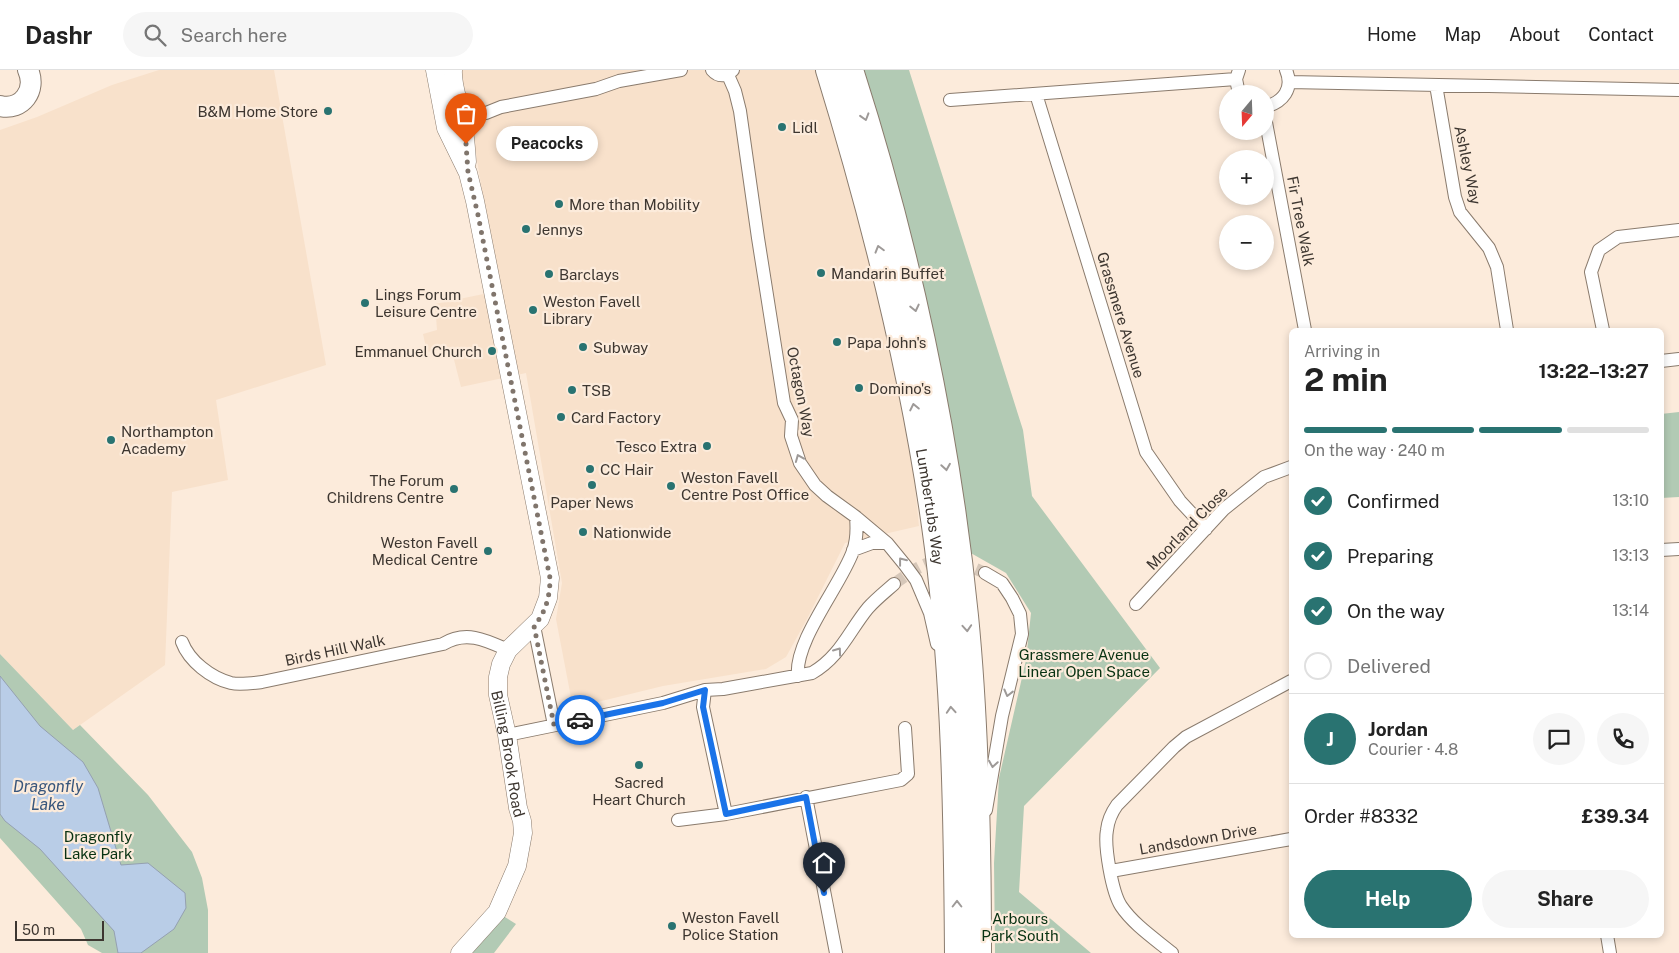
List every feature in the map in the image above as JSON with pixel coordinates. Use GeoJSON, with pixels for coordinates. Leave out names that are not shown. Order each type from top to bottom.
{"type":"FeatureCollection","features":[{"type":"Feature","properties":{"kind":"highway","name":"Lumbertubs Way"},"geometry":{"type":"LineString","coordinates":[[828,70],[884,264],[918,427],[937,549],[948,664],[954,756],[957,953]]}},
{"type":"Feature","properties":{"kind":"highway","name":"Lumbertubs Way"},"geometry":{"type":"LineString","coordinates":[[851,70],[879,162],[919,324],[953,514],[966,616],[975,750],[979,859],[979,953]]}},
{"type":"Feature","properties":{"kind":"main road"},"geometry":{"type":"LineString","coordinates":[[0,106],[10,107],[24,100],[29,93],[34,72]]}},
{"type":"Feature","properties":{"kind":"street","name":"Billing Brook Road"},"geometry":{"type":"LineString","coordinates":[[435,70],[446,128],[468,172],[476,201],[550,578],[548,598],[544,611],[534,626],[508,650],[501,664],[498,676],[498,694],[507,735],[518,808],[522,821],[523,833],[517,866],[497,912],[460,953]]}},
{"type":"Feature","properties":{"kind":"street","name":"Billing Brook Road"},"geometry":{"type":"LineString","coordinates":[[453,70],[454,85],[462,116],[468,172]]}},
{"type":"Feature","properties":{"kind":"street"},"geometry":{"type":"LineString","coordinates":[[441,100],[462,116],[486,113],[501,107],[596,89],[619,81],[681,70]]}},
{"type":"Feature","properties":{"kind":"street"},"geometry":{"type":"LineString","coordinates":[[712,70],[717,74],[730,72]]}},
{"type":"Feature","properties":{"kind":"street","name":"Octagon Way"},"geometry":{"type":"LineString","coordinates":[[730,72],[740,110],[784,404],[792,420],[791,436],[800,463],[815,485],[826,496],[856,517],[887,543],[916,580],[930,613],[936,642],[948,664]]}},
{"type":"Feature","properties":{"kind":"street"},"geometry":{"type":"LineString","coordinates":[[950,100],[1237,75]]}},
{"type":"Feature","properties":{"kind":"street"},"geometry":{"type":"LineString","coordinates":[[1274,104],[1287,91],[1287,76],[1436,85],[1679,90]]}},
{"type":"Feature","properties":{"kind":"street","name":"Ashley Way"},"geometry":{"type":"LineString","coordinates":[[1436,85],[1455,197],[1460,212],[1489,248],[1497,267],[1507,328]]}},
{"type":"Feature","properties":{"kind":"street","name":"Grassmere Avenue"},"geometry":{"type":"LineString","coordinates":[[1036,94],[1146,452],[1180,502],[1206,529]]}},
{"type":"Feature","properties":{"kind":"street","name":"Fir Tree Walk"},"geometry":{"type":"LineString","coordinates":[[1269,140],[1305,328]]}},
{"type":"Feature","properties":{"kind":"street"},"geometry":{"type":"LineString","coordinates":[[1603,328],[1591,272],[1599,250],[1618,237],[1679,230]]}},
{"type":"Feature","properties":{"kind":"street"},"geometry":{"type":"LineString","coordinates":[[1664,361],[1679,359]]}},
{"type":"Feature","properties":{"kind":"street","name":"Moorland Close"},"geometry":{"type":"LineString","coordinates":[[1136,604],[1224,509],[1264,477],[1289,468]]}},
{"type":"Feature","properties":{"kind":"street"},"geometry":{"type":"LineString","coordinates":[[798,676],[797,665],[803,646],[853,550],[857,529],[856,517]]}},
{"type":"Feature","properties":{"kind":"street"},"geometry":{"type":"LineString","coordinates":[[853,550],[872,543],[887,543]]}},
{"type":"Feature","properties":{"kind":"street"},"geometry":{"type":"LineString","coordinates":[[1664,550],[1679,549]]}},
{"type":"Feature","properties":{"kind":"street"},"geometry":{"type":"LineString","coordinates":[[979,859],[993,761],[1022,634],[1020,614],[1012,598],[1002,582],[985,572]]}},
{"type":"Feature","properties":{"kind":"street"},"geometry":{"type":"LineString","coordinates":[[507,735],[663,703],[705,690],[723,689],[812,673],[832,659],[868,608],[894,584]]}},
{"type":"Feature","properties":{"kind":"street"},"geometry":{"type":"LineString","coordinates":[[534,626],[554,725]]}},
{"type":"Feature","properties":{"kind":"street","name":"Birds Hill Walk"},"geometry":{"type":"LineString","coordinates":[[182,642],[185,651],[206,672],[232,683],[262,682],[443,644],[451,639],[471,636],[508,650]]}},
{"type":"Feature","properties":{"kind":"street"},"geometry":{"type":"LineString","coordinates":[[1172,953],[1135,922],[1121,906],[1114,891],[1106,832],[1117,804],[1186,737],[1289,682]]}},
{"type":"Feature","properties":{"kind":"street"},"geometry":{"type":"LineString","coordinates":[[705,690],[703,707],[726,814]]}},
{"type":"Feature","properties":{"kind":"street"},"geometry":{"type":"LineString","coordinates":[[678,820],[726,814],[901,780],[908,774],[905,728]]}},
{"type":"Feature","properties":{"kind":"street"},"geometry":{"type":"LineString","coordinates":[[806,797],[836,953]]}},
{"type":"Feature","properties":{"kind":"street","name":"Landsdown Drive"},"geometry":{"type":"LineString","coordinates":[[1110,871],[1289,839]]}},
{"type":"Feature","properties":{"kind":"street"},"geometry":{"type":"LineString","coordinates":[[1607,938],[1610,953]]}},
{"type":"Feature","properties":{"kind":"shaded area","name":"Northampton Academy"},"geometry":{"type":"Polygon","coordinates":[[[159,70],[274,70],[326,365],[216,400],[228,480],[172,492],[165,665],[73,730],[0,654],[0,130],[37,117],[112,85],[159,70]]]}},
{"type":"Feature","properties":{"kind":"shaded area"},"geometry":{"type":"Polygon","coordinates":[[[461,70],[819,70],[874,280],[912,458],[919,526],[845,543],[786,657],[766,669],[663,686],[573,708],[556,619],[562,583],[526,373],[461,387],[451,348],[427,352],[423,334],[437,330],[435,304],[498,291],[461,70]]]}},
{"type":"Feature","properties":{"kind":"green space","name":"Grassmere Avenue Linear Open Space"},"geometry":{"type":"Polygon","coordinates":[[[859,70],[909,70],[1023,430],[1032,496],[1160,668],[1024,806],[1019,892],[1091,953],[995,953],[994,863],[999,778],[1026,660],[1031,613],[1006,573],[969,552],[859,70]]]}},
{"type":"Feature","properties":{"kind":"green space"},"geometry":{"type":"Polygon","coordinates":[[[1679,412],[1679,497],[1664,498],[1664,414],[1679,412]]]}},
{"type":"Feature","properties":{"kind":"green space","name":"Dragonfly Lake Park"},"geometry":{"type":"Polygon","coordinates":[[[0,654],[73,730],[80,725],[148,795],[192,852],[202,878],[208,910],[208,953],[102,953],[88,945],[81,929],[0,838],[0,654]]]}},
{"type":"Feature","properties":{"kind":"green space"},"geometry":{"type":"Polygon","coordinates":[[[497,912],[516,924],[494,953],[460,953],[497,912]]]}},
{"type":"Feature","properties":{"kind":"water","name":"Dragonfly Lake"},"geometry":{"type":"Polygon","coordinates":[[[0,676],[40,726],[83,762],[98,788],[121,865],[148,863],[185,893],[186,908],[174,929],[141,953],[118,953],[114,931],[40,849],[5,821],[0,814],[0,676]]]}},
{"type":"Feature","properties":{"kind":"tunnel"},"geometry":{"type":"LineString","coordinates":[[894,584],[918,568],[937,561],[958,562],[985,573]]}},
{"type":"Feature","properties":{"kind":"way so far"},"geometry":{"type":"LineString","coordinates":[[466,144],[468,172],[476,201],[550,578],[550,591],[544,611],[534,626],[554,725],[580,720]]}},
{"type":"Feature","properties":{"kind":"place","name":"B&M Home Store"},"geometry":{"type":"Point","coordinates":[328,111]}},
{"type":"Feature","properties":{"kind":"place","name":"Lidl"},"geometry":{"type":"Point","coordinates":[782,127]}},
{"type":"Feature","properties":{"kind":"place","name":"Peacocks"},"geometry":{"type":"Point","coordinates":[466,144]}},
{"type":"Feature","properties":{"kind":"place","name":"More than Mobility"},"geometry":{"type":"Point","coordinates":[559,204]}},
{"type":"Feature","properties":{"kind":"place","name":"Jennys"},"geometry":{"type":"Point","coordinates":[526,229]}},
{"type":"Feature","properties":{"kind":"place","name":"Mandarin Buffet"},"geometry":{"type":"Point","coordinates":[821,273]}},
{"type":"Feature","properties":{"kind":"place","name":"Barclays"},"geometry":{"type":"Point","coordinates":[549,274]}},
{"type":"Feature","properties":{"kind":"place","name":"Lings Forum Leisure Centre"},"geometry":{"type":"Point","coordinates":[365,303]}},
{"type":"Feature","properties":{"kind":"place","name":"Weston Favell Library"},"geometry":{"type":"Point","coordinates":[533,310]}},
{"type":"Feature","properties":{"kind":"place","name":"Papa John's"},"geometry":{"type":"Point","coordinates":[837,342]}},
{"type":"Feature","properties":{"kind":"place","name":"Subway"},"geometry":{"type":"Point","coordinates":[583,347]}},
{"type":"Feature","properties":{"kind":"place","name":"Emmanuel Church"},"geometry":{"type":"Point","coordinates":[492,351]}},
{"type":"Feature","properties":{"kind":"place","name":"Domino's"},"geometry":{"type":"Point","coordinates":[859,388]}},
{"type":"Feature","properties":{"kind":"place","name":"TSB"},"geometry":{"type":"Point","coordinates":[572,390]}},
{"type":"Feature","properties":{"kind":"place","name":"Card Factory"},"geometry":{"type":"Point","coordinates":[561,417]}},
{"type":"Feature","properties":{"kind":"place","name":"Northampton Academy"},"geometry":{"type":"Point","coordinates":[111,440]}},
{"type":"Feature","properties":{"kind":"place","name":"Tesco Extra"},"geometry":{"type":"Point","coordinates":[707,446]}},
{"type":"Feature","properties":{"kind":"place","name":"CC Hair"},"geometry":{"type":"Point","coordinates":[590,469]}},
{"type":"Feature","properties":{"kind":"place","name":"Paper News"},"geometry":{"type":"Point","coordinates":[592,485]}},
{"type":"Feature","properties":{"kind":"place","name":"Weston Favell Centre Post Office"},"geometry":{"type":"Point","coordinates":[671,486]}},
{"type":"Feature","properties":{"kind":"place","name":"The Forum Childrens Centre"},"geometry":{"type":"Point","coordinates":[454,489]}},
{"type":"Feature","properties":{"kind":"place","name":"Nationwide"},"geometry":{"type":"Point","coordinates":[583,532]}},
{"type":"Feature","properties":{"kind":"place","name":"Weston Favell Medical Centre"},"geometry":{"type":"Point","coordinates":[488,551]}},
{"type":"Feature","properties":{"kind":"place","name":"Sacred Heart Church"},"geometry":{"type":"Point","coordinates":[639,765]}},
{"type":"Feature","properties":{"kind":"place","name":"Weston Favell Police Station"},"geometry":{"type":"Point","coordinates":[672,926]}},
{"type":"Feature","properties":{"kind":"route"},"geometry":{"type":"LineString","coordinates":[[580,720],[663,703],[705,690],[703,707],[726,814],[806,797],[824,893]]}},
{"type":"Feature","properties":{"kind":"park label","name":"Arbours Park South"},"geometry":{"type":"Point","coordinates":[1020,926]}}]}
